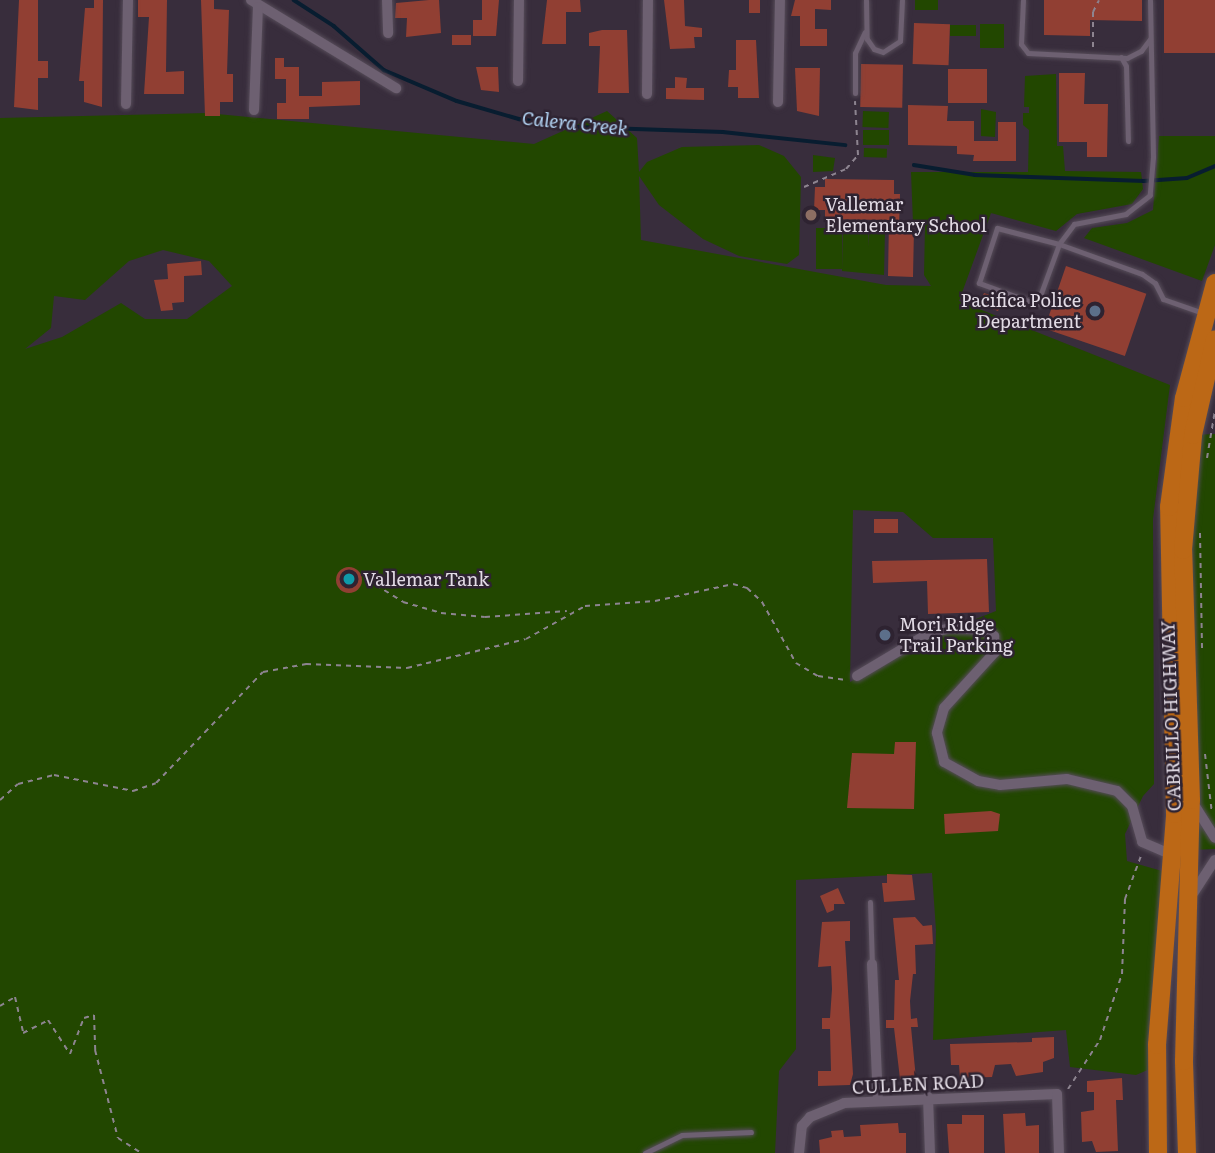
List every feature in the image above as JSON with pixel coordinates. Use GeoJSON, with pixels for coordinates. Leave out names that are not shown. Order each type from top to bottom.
{"type":"FeatureCollection","features":[{"type":"Feature","properties":{"kind":"highway","name":"CABRILLO HIGHWAY"},"geometry":{"type":"LineString","coordinates":[[1158,1153],[1158,1033],[1173,855],[1169,507],[1184,398],[1215,283]]}},
{"type":"Feature","properties":{"kind":"highway","name":"CABRILLO HIGHWAY"},"geometry":{"type":"LineString","coordinates":[[1187,1153],[1184,1061],[1191,800],[1185,506],[1193,435],[1215,339]]}},
{"type":"Feature","properties":{"kind":"street"},"geometry":{"type":"LineString","coordinates":[[126,104],[128,0]]}},
{"type":"Feature","properties":{"kind":"street"},"geometry":{"type":"LineString","coordinates":[[387,0],[388,33]]}},
{"type":"Feature","properties":{"kind":"street"},"geometry":{"type":"LineString","coordinates":[[518,81],[519,0]]}},
{"type":"Feature","properties":{"kind":"street"},"geometry":{"type":"LineString","coordinates":[[647,94],[648,0]]}},
{"type":"Feature","properties":{"kind":"street"},"geometry":{"type":"LineString","coordinates":[[778,102],[780,0]]}},
{"type":"Feature","properties":{"kind":"street"},"geometry":{"type":"LineString","coordinates":[[255,4],[396,88]]}},
{"type":"Feature","properties":{"kind":"street"},"geometry":{"type":"LineString","coordinates":[[254,110],[255,4]]}},
{"type":"Feature","properties":{"kind":"street"},"geometry":{"type":"LineString","coordinates":[[857,676],[929,633],[950,628],[984,630],[994,636],[995,652],[944,708],[937,733],[944,762],[978,781],[1000,785],[1067,779],[1106,786],[1132,806],[1142,842],[1173,855]]}},
{"type":"Feature","properties":{"kind":"street"},"geometry":{"type":"LineString","coordinates":[[1191,800],[1215,838]]}},
{"type":"Feature","properties":{"kind":"street"},"geometry":{"type":"LineString","coordinates":[[1190,902],[1199,877],[1215,860]]}},
{"type":"Feature","properties":{"kind":"street"},"geometry":{"type":"LineString","coordinates":[[872,964],[878,1099]]}},
{"type":"Feature","properties":{"kind":"street"},"geometry":{"type":"LineString","coordinates":[[1058,1094],[1059,1153]]}},
{"type":"Feature","properties":{"kind":"street","name":"CULLEN ROAD"},"geometry":{"type":"LineString","coordinates":[[799,1153],[802,1126],[819,1110],[878,1099],[1058,1094]]}},
{"type":"Feature","properties":{"kind":"street"},"geometry":{"type":"LineString","coordinates":[[928,1097],[930,1153]]}},
{"type":"Feature","properties":{"kind":"lane"},"geometry":{"type":"LineString","coordinates":[[866,0],[866,31],[874,49],[895,48],[901,37],[902,0]]}},
{"type":"Feature","properties":{"kind":"lane"},"geometry":{"type":"LineString","coordinates":[[1023,0],[1023,49],[1034,54],[1121,57],[1137,54],[1150,39]]}},
{"type":"Feature","properties":{"kind":"lane"},"geometry":{"type":"LineString","coordinates":[[1150,0],[1151,190],[1137,209],[1074,224],[1059,243],[1037,304],[979,283],[997,229],[1059,243],[1142,274],[1163,299],[1206,314]]}},
{"type":"Feature","properties":{"kind":"lane"},"geometry":{"type":"LineString","coordinates":[[855,93],[855,53],[866,31]]}},
{"type":"Feature","properties":{"kind":"lane"},"geometry":{"type":"LineString","coordinates":[[1121,57],[1126,66],[1128,142]]}},
{"type":"Feature","properties":{"kind":"lane"},"geometry":{"type":"LineString","coordinates":[[870,902],[872,964]]}},
{"type":"Feature","properties":{"kind":"lane"},"geometry":{"type":"LineString","coordinates":[[645,1153],[682,1135],[751,1132]]}},
{"type":"Feature","properties":{"kind":"path"},"geometry":{"type":"LineString","coordinates":[[1093,55],[1093,12],[1099,0]]}},
{"type":"Feature","properties":{"kind":"path"},"geometry":{"type":"LineString","coordinates":[[804,187],[846,169],[858,155],[855,93]]}},
{"type":"Feature","properties":{"kind":"path"},"geometry":{"type":"LineString","coordinates":[[1206,462],[1215,410]]}},
{"type":"Feature","properties":{"kind":"path"},"geometry":{"type":"LineString","coordinates":[[1200,529],[1202,661]]}},
{"type":"Feature","properties":{"kind":"path"},"geometry":{"type":"LineString","coordinates":[[376,585],[403,602],[440,614],[541,616],[655,601],[733,584],[747,588],[762,602],[796,663],[806,671],[839,681],[857,676]]}},
{"type":"Feature","properties":{"kind":"path"},"geometry":{"type":"LineString","coordinates":[[0,800],[18,784],[54,775],[133,791],[156,783],[263,672],[306,664],[407,668],[527,639],[570,611]]}},
{"type":"Feature","properties":{"kind":"path"},"geometry":{"type":"LineString","coordinates":[[1204,742],[1212,821]]}},
{"type":"Feature","properties":{"kind":"path"},"geometry":{"type":"LineString","coordinates":[[1058,1094],[1080,1077],[1103,1030],[1122,974],[1125,899],[1139,870],[1142,842]]}},
{"type":"Feature","properties":{"kind":"path"},"geometry":{"type":"LineString","coordinates":[[0,1006],[15,997],[23,1033],[48,1020],[70,1054],[83,1018],[94,1015],[95,1050],[118,1138],[141,1153]]}},
{"type":"Feature","properties":{"kind":"green space"},"geometry":{"type":"Polygon","coordinates":[[[915,0],[938,0],[938,10],[915,10],[915,0]]]}},
{"type":"Feature","properties":{"kind":"green space"},"geometry":{"type":"Polygon","coordinates":[[[980,24],[1004,24],[1004,48],[980,48],[980,24]]]}},
{"type":"Feature","properties":{"kind":"green space"},"geometry":{"type":"Polygon","coordinates":[[[950,25],[976,25],[976,36],[950,36],[950,25]]]}},
{"type":"Feature","properties":{"kind":"green space"},"geometry":{"type":"Polygon","coordinates":[[[1056,74],[1057,146],[1063,146],[1065,171],[1141,172],[1143,189],[1132,204],[1077,214],[1056,231],[991,213],[959,301],[1170,385],[1153,519],[1154,784],[1143,796],[1125,834],[1127,861],[1162,871],[1150,1069],[1136,1075],[1070,1067],[1066,1030],[933,1040],[936,930],[932,873],[796,880],[796,1049],[779,1071],[775,1153],[0,1153],[0,118],[207,113],[534,144],[607,111],[637,138],[639,172],[647,162],[682,147],[759,145],[784,156],[801,177],[799,255],[787,264],[739,256],[703,239],[659,205],[639,176],[641,240],[886,285],[931,286],[924,275],[925,226],[913,223],[911,172],[1028,172],[1029,130],[1023,125],[1023,113],[1029,113],[1029,107],[1024,107],[1025,76],[1056,74]],[[163,250],[129,261],[85,300],[54,296],[51,328],[25,349],[62,337],[121,303],[145,319],[187,319],[232,286],[209,261],[163,250]],[[853,510],[850,682],[933,636],[996,611],[993,538],[933,538],[903,512],[853,510]]]}},
{"type":"Feature","properties":{"kind":"green space"},"geometry":{"type":"Polygon","coordinates":[[[981,109],[996,112],[995,137],[981,136],[981,109]]]}},
{"type":"Feature","properties":{"kind":"green space"},"geometry":{"type":"Polygon","coordinates":[[[863,111],[889,112],[888,128],[862,127],[863,111]]]}},
{"type":"Feature","properties":{"kind":"green space"},"geometry":{"type":"Polygon","coordinates":[[[863,130],[889,130],[889,145],[863,145],[863,130]]]}},
{"type":"Feature","properties":{"kind":"green space"},"geometry":{"type":"Polygon","coordinates":[[[1159,136],[1215,136],[1215,245],[1202,281],[1084,238],[1092,228],[1127,223],[1153,210],[1159,136]]]}},
{"type":"Feature","properties":{"kind":"green space"},"geometry":{"type":"Polygon","coordinates":[[[864,148],[887,149],[887,158],[864,157],[864,148]]]}},
{"type":"Feature","properties":{"kind":"green space"},"geometry":{"type":"Polygon","coordinates":[[[813,155],[835,158],[833,171],[813,172],[813,155]]]}},
{"type":"Feature","properties":{"kind":"green space"},"geometry":{"type":"Polygon","coordinates":[[[816,228],[842,228],[842,269],[816,269],[816,228]]]}},
{"type":"Feature","properties":{"kind":"green space"},"geometry":{"type":"Polygon","coordinates":[[[843,228],[868,229],[868,247],[869,229],[885,229],[884,275],[842,271],[843,228]]]}},
{"type":"Feature","properties":{"kind":"green space"},"geometry":{"type":"Polygon","coordinates":[[[1215,434],[1215,849],[1191,850],[1184,606],[1193,435],[1215,434]]]}},
{"type":"Feature","properties":{"kind":"building"},"geometry":{"type":"Polygon","coordinates":[[[19,0],[38,0],[38,61],[48,61],[48,78],[38,78],[38,110],[14,107],[19,0]]]}},
{"type":"Feature","properties":{"kind":"building"},"geometry":{"type":"Polygon","coordinates":[[[94,0],[103,0],[102,107],[84,102],[84,81],[79,81],[85,8],[94,8],[94,0]]]}},
{"type":"Feature","properties":{"kind":"building"},"geometry":{"type":"Polygon","coordinates":[[[138,0],[167,0],[166,72],[184,71],[184,94],[144,94],[149,17],[138,17],[138,0]]]}},
{"type":"Feature","properties":{"kind":"building"},"geometry":{"type":"Polygon","coordinates":[[[201,0],[214,0],[214,9],[229,10],[227,74],[233,74],[233,102],[220,102],[220,116],[205,116],[201,0]]]}},
{"type":"Feature","properties":{"kind":"building"},"geometry":{"type":"Polygon","coordinates":[[[439,0],[441,33],[406,37],[407,18],[395,18],[396,3],[439,0]]]}},
{"type":"Feature","properties":{"kind":"building"},"geometry":{"type":"Polygon","coordinates":[[[482,0],[499,0],[496,36],[473,36],[473,20],[482,20],[482,0]]]}},
{"type":"Feature","properties":{"kind":"building"},"geometry":{"type":"Polygon","coordinates":[[[547,0],[580,0],[581,12],[566,12],[566,44],[542,44],[547,0]]]}},
{"type":"Feature","properties":{"kind":"building"},"geometry":{"type":"Polygon","coordinates":[[[664,0],[684,0],[685,26],[702,28],[702,37],[694,37],[695,48],[670,49],[664,0]]]}},
{"type":"Feature","properties":{"kind":"building"},"geometry":{"type":"Polygon","coordinates":[[[749,0],[760,0],[760,13],[749,13],[749,0]]]}},
{"type":"Feature","properties":{"kind":"building"},"geometry":{"type":"Polygon","coordinates":[[[795,0],[831,0],[831,10],[815,9],[815,29],[827,29],[827,46],[800,46],[800,16],[791,16],[795,0]]]}},
{"type":"Feature","properties":{"kind":"building"},"geometry":{"type":"Polygon","coordinates":[[[1044,0],[1142,0],[1142,21],[1090,20],[1090,36],[1044,35],[1044,0]]]}},
{"type":"Feature","properties":{"kind":"building"},"geometry":{"type":"Polygon","coordinates":[[[1164,0],[1215,0],[1215,53],[1164,53],[1164,0]]]}},
{"type":"Feature","properties":{"kind":"building"},"geometry":{"type":"Polygon","coordinates":[[[914,23],[950,24],[949,65],[913,64],[914,23]]]}},
{"type":"Feature","properties":{"kind":"building"},"geometry":{"type":"Polygon","coordinates":[[[627,30],[629,93],[598,93],[600,46],[589,46],[589,33],[627,30]]]}},
{"type":"Feature","properties":{"kind":"building"},"geometry":{"type":"Polygon","coordinates":[[[452,35],[471,35],[471,45],[452,45],[452,35]]]}},
{"type":"Feature","properties":{"kind":"building"},"geometry":{"type":"Polygon","coordinates":[[[736,40],[756,40],[759,98],[738,98],[738,87],[728,87],[729,70],[736,70],[736,40]]]}},
{"type":"Feature","properties":{"kind":"building"},"geometry":{"type":"Polygon","coordinates":[[[275,58],[284,58],[284,67],[299,67],[299,96],[322,96],[322,82],[360,81],[360,105],[309,107],[309,119],[277,119],[277,103],[286,103],[286,79],[275,79],[275,58]]]}},
{"type":"Feature","properties":{"kind":"building"},"geometry":{"type":"Polygon","coordinates":[[[861,64],[903,65],[902,108],[860,107],[861,64]]]}},
{"type":"Feature","properties":{"kind":"building"},"geometry":{"type":"Polygon","coordinates":[[[476,67],[498,67],[499,92],[481,90],[476,67]]]}},
{"type":"Feature","properties":{"kind":"building"},"geometry":{"type":"Polygon","coordinates":[[[795,68],[820,68],[819,116],[797,111],[795,68]]]}},
{"type":"Feature","properties":{"kind":"building"},"geometry":{"type":"Polygon","coordinates":[[[948,69],[987,69],[987,103],[948,103],[948,69]]]}},
{"type":"Feature","properties":{"kind":"building"},"geometry":{"type":"Polygon","coordinates":[[[1059,73],[1085,73],[1084,104],[1108,104],[1107,157],[1087,157],[1087,142],[1059,142],[1059,73]]]}},
{"type":"Feature","properties":{"kind":"building"},"geometry":{"type":"Polygon","coordinates":[[[675,77],[687,78],[686,88],[704,88],[704,100],[666,99],[666,88],[675,88],[675,77]]]}},
{"type":"Feature","properties":{"kind":"building"},"geometry":{"type":"Polygon","coordinates":[[[908,105],[948,106],[947,121],[974,121],[974,141],[998,141],[998,122],[1016,122],[1016,161],[973,161],[974,155],[957,154],[957,146],[908,145],[908,105]]]}},
{"type":"Feature","properties":{"kind":"building"},"geometry":{"type":"Polygon","coordinates":[[[825,179],[894,180],[894,194],[900,194],[899,229],[914,229],[913,277],[888,276],[889,220],[825,219],[825,210],[814,210],[815,187],[825,187],[825,179]]]}},
{"type":"Feature","properties":{"kind":"building"},"geometry":{"type":"Polygon","coordinates":[[[201,261],[202,275],[184,276],[184,302],[172,303],[173,310],[161,311],[154,280],[168,279],[167,264],[201,261]]]}},
{"type":"Feature","properties":{"kind":"building","name":"Pacifica Police Department"},"geometry":{"type":"Polygon","coordinates":[[[1066,266],[1146,294],[1125,356],[1045,328],[1066,266]]]}},
{"type":"Feature","properties":{"kind":"building"},"geometry":{"type":"Polygon","coordinates":[[[984,293],[1003,299],[998,311],[979,304],[984,293]]]}},
{"type":"Feature","properties":{"kind":"building"},"geometry":{"type":"Polygon","coordinates":[[[874,519],[898,519],[898,533],[874,533],[874,519]]]}},
{"type":"Feature","properties":{"kind":"building"},"geometry":{"type":"Polygon","coordinates":[[[987,559],[989,612],[928,614],[927,581],[873,583],[872,561],[987,559]]]}},
{"type":"Feature","properties":{"kind":"building","name":"Vallemar Tank"},"geometry":{"type":"Polygon","coordinates":[[[349,567],[358,571],[362,580],[358,589],[349,593],[340,589],[336,580],[340,571],[349,567]]]}},
{"type":"Feature","properties":{"kind":"building"},"geometry":{"type":"Polygon","coordinates":[[[895,742],[916,742],[914,809],[847,808],[852,753],[894,754],[895,742]]]}},
{"type":"Feature","properties":{"kind":"building"},"geometry":{"type":"Polygon","coordinates":[[[991,811],[1000,814],[998,831],[945,834],[944,814],[991,811]]]}},
{"type":"Feature","properties":{"kind":"building"},"geometry":{"type":"Polygon","coordinates":[[[887,874],[912,875],[915,900],[884,902],[882,883],[887,883],[887,874]]]}},
{"type":"Feature","properties":{"kind":"building"},"geometry":{"type":"Polygon","coordinates":[[[838,888],[845,904],[834,904],[834,910],[827,913],[820,896],[838,888]]]}},
{"type":"Feature","properties":{"kind":"building"},"geometry":{"type":"Polygon","coordinates":[[[915,917],[923,926],[932,925],[933,944],[915,945],[916,974],[913,974],[910,1001],[911,1019],[917,1018],[918,1027],[911,1027],[916,1079],[900,1079],[894,1028],[886,1028],[886,1020],[894,1020],[895,980],[899,980],[893,918],[915,917]]]}},
{"type":"Feature","properties":{"kind":"building"},"geometry":{"type":"Polygon","coordinates":[[[850,921],[850,941],[845,941],[853,1074],[850,1085],[818,1086],[818,1071],[831,1071],[830,1029],[822,1029],[822,1018],[830,1018],[831,966],[818,967],[822,922],[850,921]]]}},
{"type":"Feature","properties":{"kind":"building"},"geometry":{"type":"Polygon","coordinates":[[[1054,1037],[1054,1058],[1043,1062],[1043,1072],[1016,1076],[1011,1064],[995,1065],[992,1077],[960,1078],[959,1065],[951,1065],[950,1044],[1032,1042],[1032,1038],[1054,1037]]]}},
{"type":"Feature","properties":{"kind":"building"},"geometry":{"type":"Polygon","coordinates":[[[1122,1078],[1123,1100],[1116,1100],[1118,1151],[1096,1152],[1092,1141],[1082,1142],[1081,1112],[1094,1110],[1094,1092],[1087,1092],[1087,1081],[1122,1078]]]}},
{"type":"Feature","properties":{"kind":"building"},"geometry":{"type":"Polygon","coordinates":[[[1025,1113],[1026,1126],[1039,1125],[1039,1153],[1005,1153],[1003,1114],[1025,1113]]]}},
{"type":"Feature","properties":{"kind":"building"},"geometry":{"type":"Polygon","coordinates":[[[962,1115],[984,1115],[984,1153],[949,1153],[947,1124],[962,1124],[962,1115]]]}},
{"type":"Feature","properties":{"kind":"building"},"geometry":{"type":"Polygon","coordinates":[[[898,1123],[899,1133],[906,1133],[906,1153],[820,1153],[819,1140],[832,1137],[831,1131],[843,1130],[844,1137],[861,1136],[860,1125],[898,1123]]]}},
{"type":"Feature","properties":{"kind":"waterway","name":"Calera Creek"},"geometry":{"type":"LineString","coordinates":[[294,0],[334,26],[384,70],[457,101],[519,119],[577,127],[723,132],[845,145]]}},
{"type":"Feature","properties":{"kind":"waterway","name":"Calera Creek"},"geometry":{"type":"LineString","coordinates":[[914,165],[975,175],[1144,181],[1187,178],[1215,166]]}},
{"type":"Feature","properties":{"kind":"place","name":"Vallemar Elementary School"},"geometry":{"type":"Point","coordinates":[811,215]}},
{"type":"Feature","properties":{"kind":"place","name":"Pacifica Police Department"},"geometry":{"type":"Point","coordinates":[1095,311]}},
{"type":"Feature","properties":{"kind":"place","name":"Vallemar Tank"},"geometry":{"type":"Point","coordinates":[349,579]}},
{"type":"Feature","properties":{"kind":"place","name":"Mori Ridge Trail Parking"},"geometry":{"type":"Point","coordinates":[885,635]}}]}
